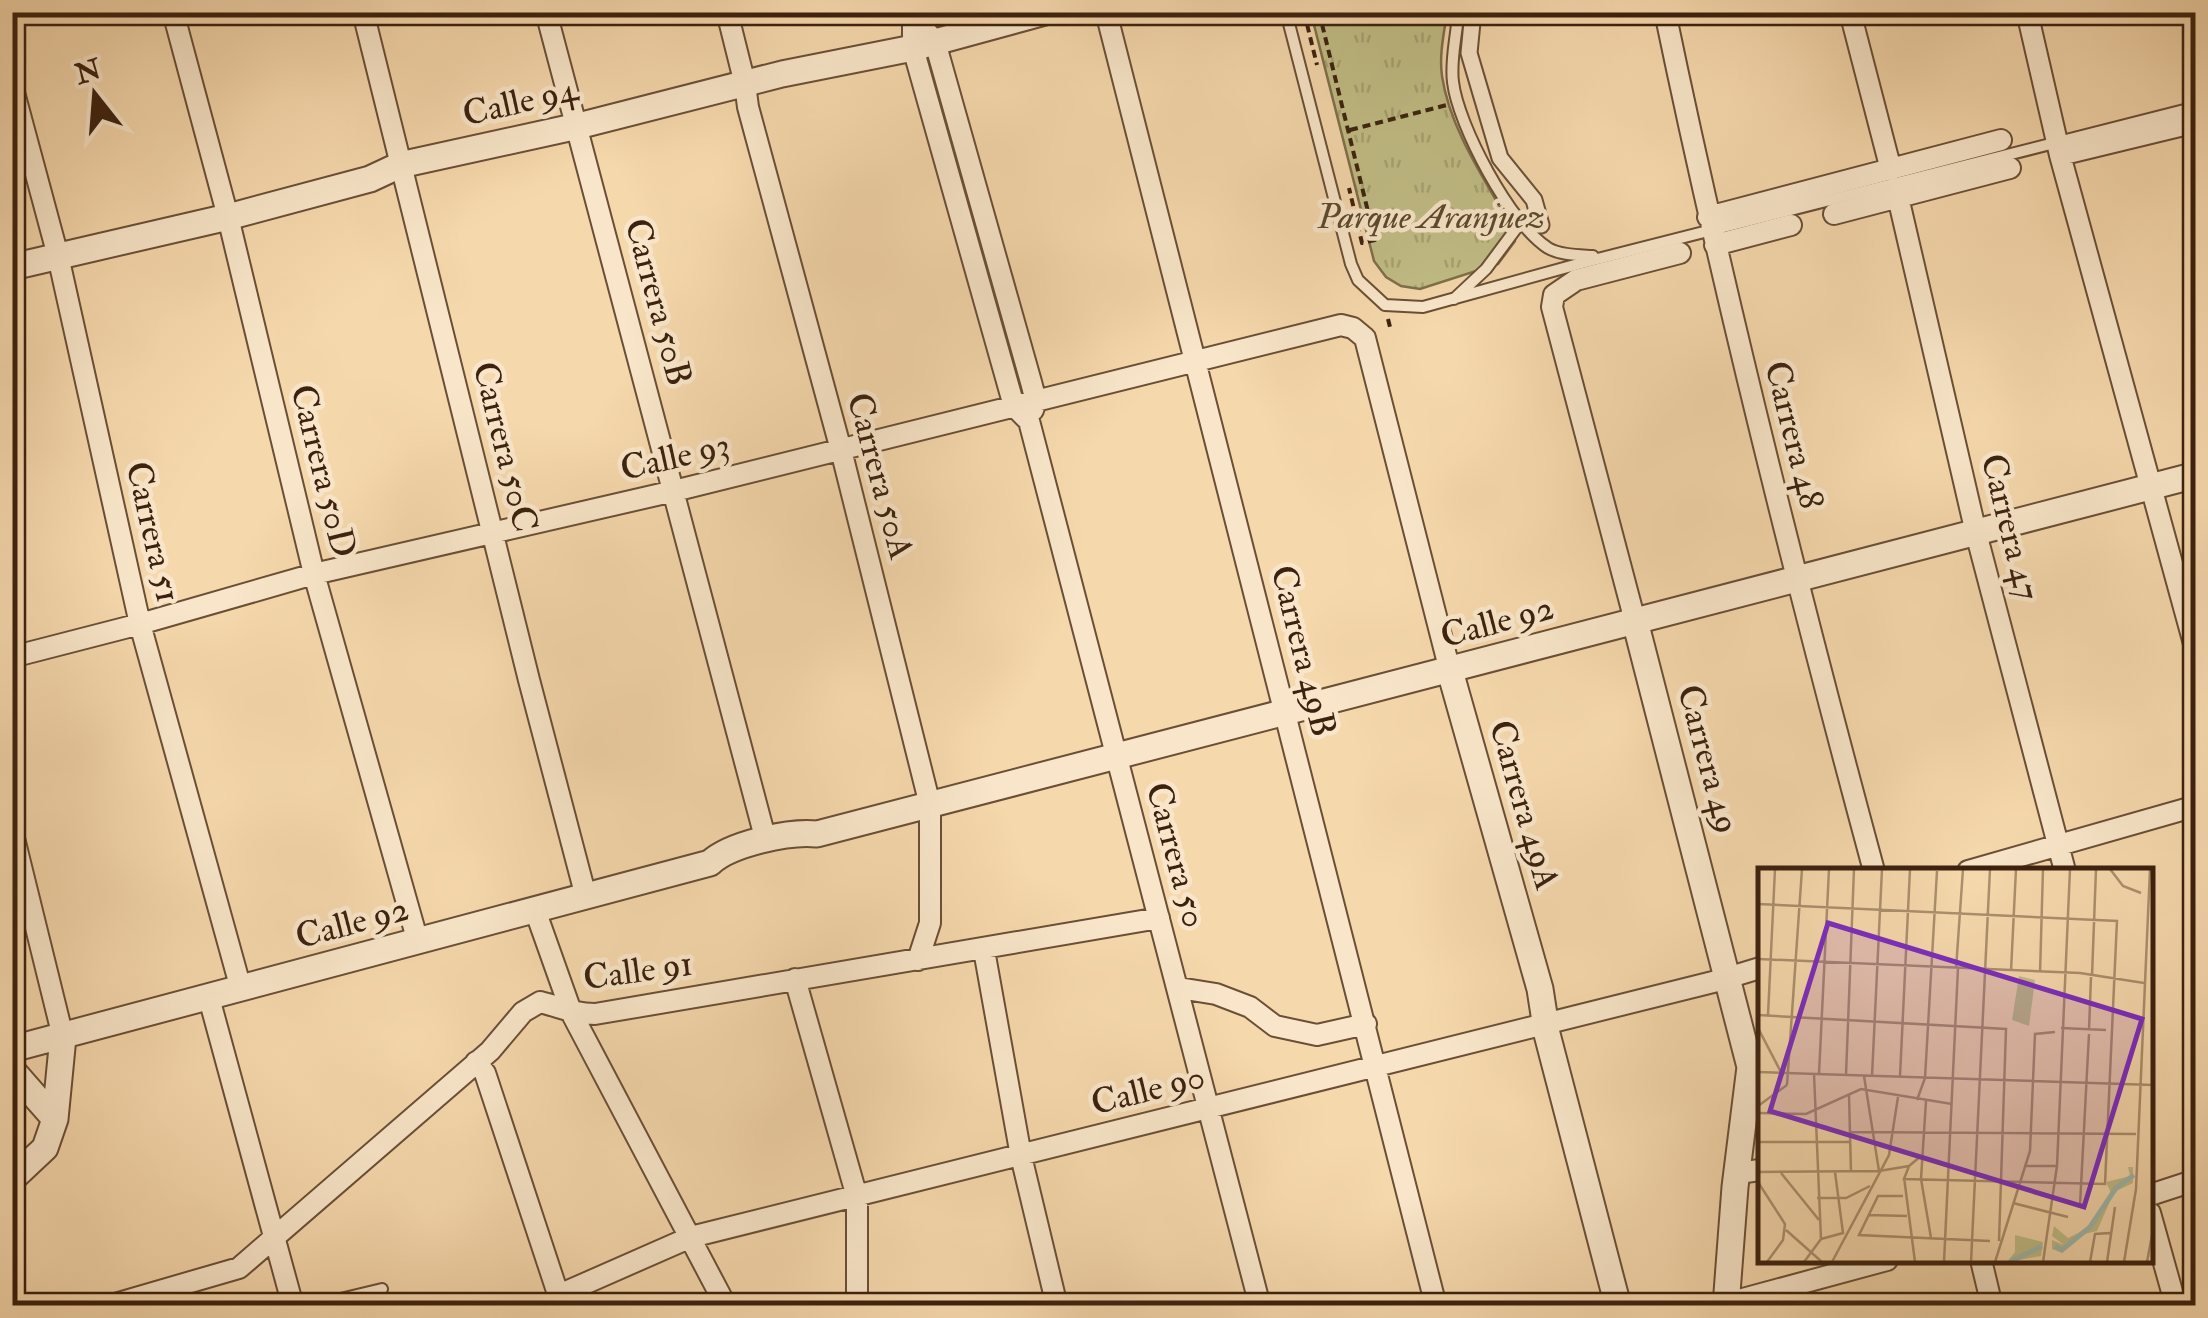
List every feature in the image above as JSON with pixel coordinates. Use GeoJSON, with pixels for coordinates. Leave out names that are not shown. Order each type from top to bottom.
{"type":"FeatureCollection","features":[{"type":"Feature","properties":{"kind":"street","name":"Carrera 50D"},"geometry":{"type":"LineString","coordinates":[[173,12],[228,217],[314,574],[418,942]]}},
{"type":"Feature","properties":{"kind":"street","name":"Carrera 50C"},"geometry":{"type":"LineString","coordinates":[[364,12],[586,897]]}},
{"type":"Feature","properties":{"kind":"street","name":"Carrera 50B"},"geometry":{"type":"LineString","coordinates":[[546,12],[766,841]]}},
{"type":"Feature","properties":{"kind":"street","name":"Carrera 50A"},"geometry":{"type":"LineString","coordinates":[[726,12],[930,805],[930,923],[918,960]]}},
{"type":"Feature","properties":{"kind":"street","name":"Calle 94"},"geometry":{"type":"LineString","coordinates":[[12,267],[228,217],[370,178],[400,165],[924,45],[1045,12]]}},
{"type":"Feature","properties":{"kind":"street","name":"Carrera 49B"},"geometry":{"type":"LineString","coordinates":[[1106,12],[1436,1306]]}},
{"type":"Feature","properties":{"kind":"street"},"geometry":{"type":"LineString","coordinates":[[1473,12],[1469,52],[1480,96],[1500,158],[1534,200],[1541,224]]}},
{"type":"Feature","properties":{"kind":"street","name":"Carrera 48"},"geometry":{"type":"LineString","coordinates":[[1665,12],[1711,230],[1796,578],[1873,868]]}},
{"type":"Feature","properties":{"kind":"street"},"geometry":{"type":"LineString","coordinates":[[1850,12],[1892,170]]}},
{"type":"Feature","properties":{"kind":"street"},"geometry":{"type":"LineString","coordinates":[[2026,12],[2059,148],[2196,651]]}},
{"type":"Feature","properties":{"kind":"street","name":"Carrera 50"},"geometry":{"type":"LineString","coordinates":[[913,14],[1026,409],[1260,1306]]}},
{"type":"Feature","properties":{"kind":"street","name":"Carrera 51"},"geometry":{"type":"LineString","coordinates":[[12,86],[58,256],[140,624],[241,989]]}},
{"type":"Feature","properties":{"kind":"street"},"geometry":{"type":"LineString","coordinates":[[2059,148],[2196,122]]}},
{"type":"Feature","properties":{"kind":"street"},"geometry":{"type":"LineString","coordinates":[[1711,230],[1892,170],[2001,140]]}},
{"type":"Feature","properties":{"kind":"street"},"geometry":{"type":"LineString","coordinates":[[1834,214],[2010,168]]}},
{"type":"Feature","properties":{"kind":"street","name":"Carrera 47"},"geometry":{"type":"LineString","coordinates":[[1898,197],[1976,533],[2065,868]]}},
{"type":"Feature","properties":{"kind":"street"},"geometry":{"type":"LineString","coordinates":[[1711,230],[1790,225]]}},
{"type":"Feature","properties":{"kind":"street","name":"Carrera 49"},"geometry":{"type":"LineString","coordinates":[[1680,254],[1576,280],[1554,296],[1552,307],[1729,978],[1755,1054],[1750,1066],[1749,1172],[1723,1305]]}},
{"type":"Feature","properties":{"kind":"street","name":"Calle 93"},"geometry":{"type":"LineString","coordinates":[[12,656],[314,574],[1026,409],[1329,327],[1354,328]]}},
{"type":"Feature","properties":{"kind":"street","name":"Carrera 49A"},"geometry":{"type":"LineString","coordinates":[[1354,328],[1366,338],[1450,672],[1540,989],[1545,1022],[1618,1306]]}},
{"type":"Feature","properties":{"kind":"street","name":"Calle 92"},"geometry":{"type":"LineString","coordinates":[[710,863],[720,853],[798,832],[817,834],[2196,475]]}},
{"type":"Feature","properties":{"kind":"street"},"geometry":{"type":"LineString","coordinates":[[1975,868],[2196,806]]}},
{"type":"Feature","properties":{"kind":"street"},"geometry":{"type":"LineString","coordinates":[[12,830],[63,1037],[55,1119],[45,1148],[12,1179]]}},
{"type":"Feature","properties":{"kind":"street","name":"Calle 92"},"geometry":{"type":"LineString","coordinates":[[12,1049],[710,863],[724,866],[744,861],[802,845],[817,834]]}},
{"type":"Feature","properties":{"kind":"street"},"geometry":{"type":"LineString","coordinates":[[534,910],[572,1014],[726,1306]]}},
{"type":"Feature","properties":{"kind":"street","name":"Calle 91"},"geometry":{"type":"LineString","coordinates":[[108,1306],[239,1268],[490,1051],[523,1012],[540,1002],[572,1014],[595,1014],[1158,918]]}},
{"type":"Feature","properties":{"kind":"street"},"geometry":{"type":"LineString","coordinates":[[984,950],[1021,1156],[1057,1306]]}},
{"type":"Feature","properties":{"kind":"street","name":"Calle 90"},"geometry":{"type":"LineString","coordinates":[[560,1300],[691,1237],[1758,969]]}},
{"type":"Feature","properties":{"kind":"street"},"geometry":{"type":"LineString","coordinates":[[795,979],[857,1197],[857,1306]]}},
{"type":"Feature","properties":{"kind":"street"},"geometry":{"type":"LineString","coordinates":[[1179,988],[1216,994],[1250,1007],[1276,1026],[1317,1035],[1366,1024]]}},
{"type":"Feature","properties":{"kind":"street"},"geometry":{"type":"LineString","coordinates":[[209,998],[293,1306]]}},
{"type":"Feature","properties":{"kind":"street"},"geometry":{"type":"LineString","coordinates":[[59,1078],[84,1041],[101,1026]]}},
{"type":"Feature","properties":{"kind":"street"},"geometry":{"type":"LineString","coordinates":[[476,1062],[485,1073],[560,1300]]}},
{"type":"Feature","properties":{"kind":"street"},"geometry":{"type":"LineString","coordinates":[[12,1070],[55,1119]]}},
{"type":"Feature","properties":{"kind":"street"},"geometry":{"type":"LineString","coordinates":[[2153,1199],[2196,1180]]}},
{"type":"Feature","properties":{"kind":"street"},"geometry":{"type":"LineString","coordinates":[[2153,1208],[2176,1306]]}},
{"type":"Feature","properties":{"kind":"street"},"geometry":{"type":"LineString","coordinates":[[1723,1305],[1876,1263]]}},
{"type":"Feature","properties":{"kind":"street"},"geometry":{"type":"LineString","coordinates":[[1982,1263],[1992,1306]]}},
{"type":"Feature","properties":{"kind":"lane"},"geometry":{"type":"LineString","coordinates":[[1286,12],[1351,264],[1358,280],[1385,305],[1402,308],[1454,300],[1711,230],[2059,148],[2196,108]]}},
{"type":"Feature","properties":{"kind":"lane"},"geometry":{"type":"LineString","coordinates":[[1458,12],[1452,77],[1456,103],[1492,178],[1521,222],[1552,251],[1604,257]]}},
{"type":"Feature","properties":{"kind":"lane"},"geometry":{"type":"LineString","coordinates":[[1454,300],[1486,269],[1521,222]]}},
{"type":"Feature","properties":{"kind":"lane"},"geometry":{"type":"LineString","coordinates":[[311,1306],[382,1289]]}},
{"type":"Feature","properties":{"kind":"path"},"geometry":{"type":"LineString","coordinates":[[1304,12],[1317,65]]}},
{"type":"Feature","properties":{"kind":"path"},"geometry":{"type":"LineString","coordinates":[[1320,12],[1375,240],[1362,243],[1348,188]]}},
{"type":"Feature","properties":{"kind":"path"},"geometry":{"type":"LineString","coordinates":[[1348,131],[1456,103]]}},
{"type":"Feature","properties":{"kind":"green space","name":"Parque Aranjuez"},"geometry":{"type":"Polygon","coordinates":[[[1311,13],[1447,13],[1441,60],[1446,96],[1461,135],[1512,228],[1515,241],[1498,264],[1420,289],[1401,286],[1386,277],[1374,261],[1311,13]]]}}]}
